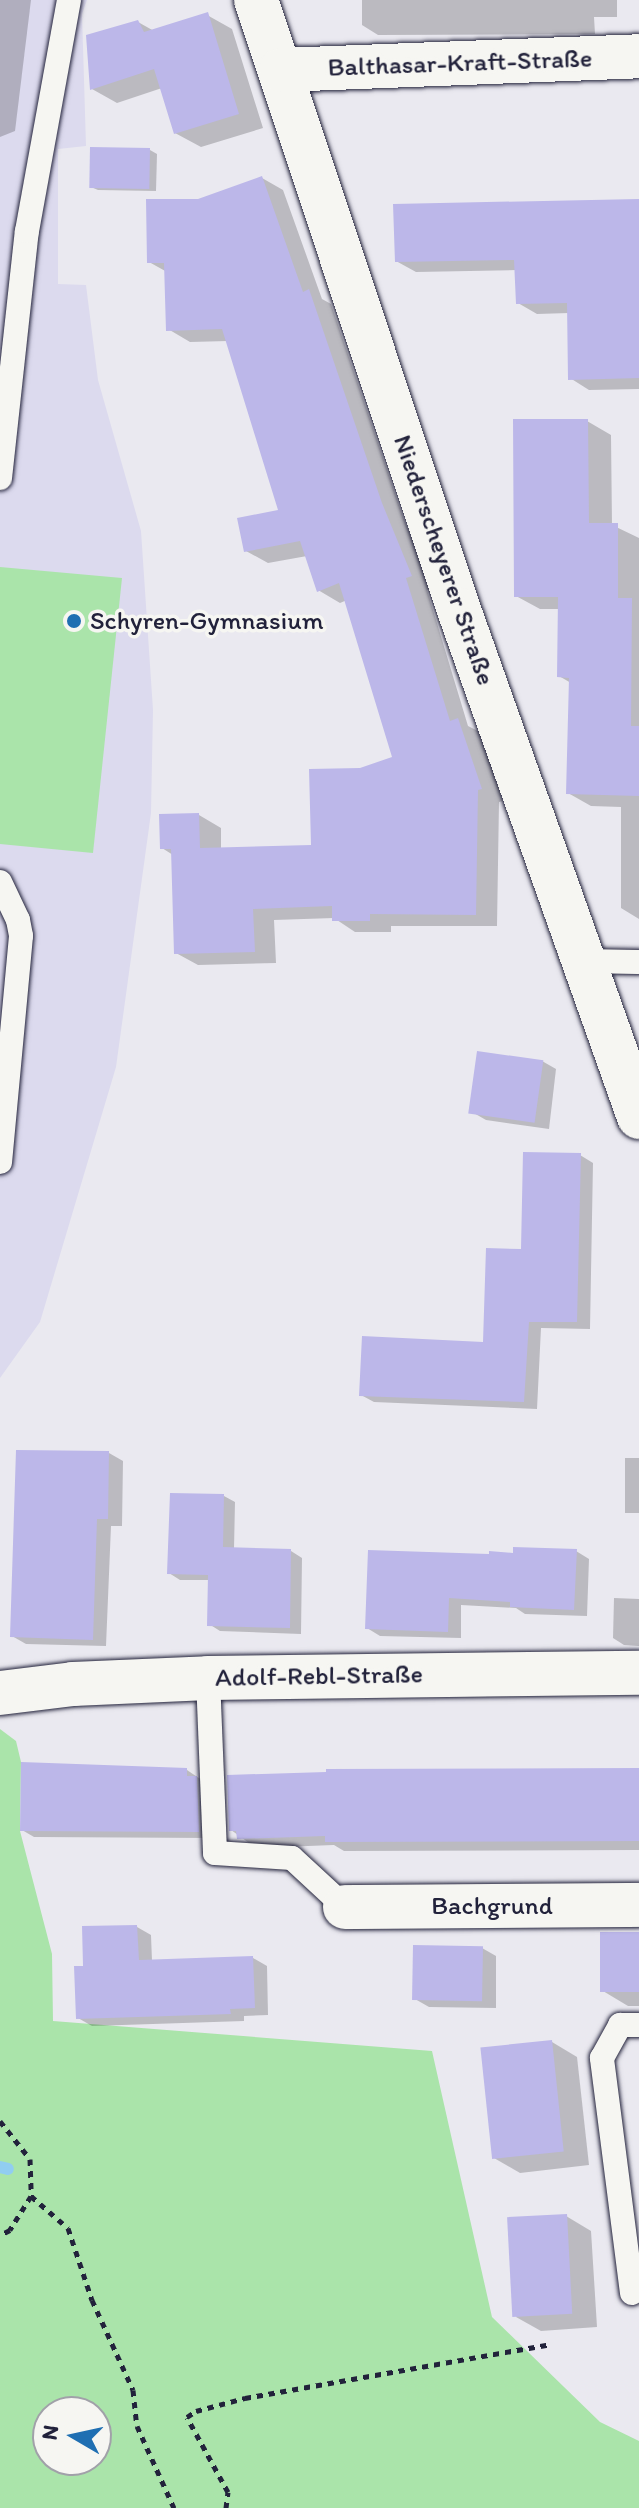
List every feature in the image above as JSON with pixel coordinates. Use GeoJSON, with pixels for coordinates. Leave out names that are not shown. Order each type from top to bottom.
{"type":"FeatureCollection","features":[{"type":"Feature","properties":{"kind":"street","name":"Niederscheyerer Straße"},"geometry":{"type":"LineString","coordinates":[[256,0],[459,610],[639,1117]]}},
{"type":"Feature","properties":{"kind":"street","name":"Balthasar-Kraft-Straße"},"geometry":{"type":"LineString","coordinates":[[281,70],[639,56]]}},
{"type":"Feature","properties":{"kind":"street","name":"Adolf-Rebl-Straße"},"geometry":{"type":"LineString","coordinates":[[0,1693],[73,1684],[208,1678],[639,1673]]}},
{"type":"Feature","properties":{"kind":"street","name":"Bachgrund"},"geometry":{"type":"LineString","coordinates":[[345,1907],[639,1905]]}},
{"type":"Feature","properties":{"kind":"lane"},"geometry":{"type":"LineString","coordinates":[[0,478],[27,231],[69,0]]}},
{"type":"Feature","properties":{"kind":"lane"},"geometry":{"type":"LineString","coordinates":[[0,882],[18,920],[21,936],[0,1162]]}},
{"type":"Feature","properties":{"kind":"lane"},"geometry":{"type":"LineString","coordinates":[[583,961],[639,962]]}},
{"type":"Feature","properties":{"kind":"lane"},"geometry":{"type":"LineString","coordinates":[[208,1678],[215,1853],[292,1858],[345,1907]]}},
{"type":"Feature","properties":{"kind":"lane"},"geometry":{"type":"LineString","coordinates":[[632,2293],[602,2058],[620,2025],[639,2025]]}},
{"type":"Feature","properties":{"kind":"path"},"geometry":{"type":"LineString","coordinates":[[0,2121],[30,2159],[31,2196],[10,2230],[0,2235]]}},
{"type":"Feature","properties":{"kind":"path"},"geometry":{"type":"LineString","coordinates":[[31,2196],[68,2228],[92,2300],[133,2390],[137,2426],[174,2508]]}},
{"type":"Feature","properties":{"kind":"path"},"geometry":{"type":"LineString","coordinates":[[226,2508],[228,2492],[187,2417],[196,2411],[245,2398],[550,2344]]}},
{"type":"Feature","properties":{"kind":"shaded area","name":"Schyren-Gymnasium"},"geometry":{"type":"Polygon","coordinates":[[[0,0],[87,0],[82,14],[86,146],[58,149],[58,284],[86,285],[98,380],[141,531],[153,710],[151,813],[116,1067],[40,1322],[0,1378],[0,0]]]}},
{"type":"Feature","properties":{"kind":"green space"},"geometry":{"type":"Polygon","coordinates":[[[0,567],[122,578],[93,853],[0,844],[0,567]]]}},
{"type":"Feature","properties":{"kind":"green space"},"geometry":{"type":"Polygon","coordinates":[[[0,1729],[16,1741],[21,1762],[20,1831],[52,1954],[53,2021],[432,2051],[492,2317],[600,2422],[639,2441],[639,2508],[0,2508],[0,1729]]]}},
{"type":"Feature","properties":{"kind":"building"},"geometry":{"type":"Polygon","coordinates":[[[208,12],[239,114],[174,134],[154,69],[90,90],[86,35],[138,20],[144,32],[208,12]]]}},
{"type":"Feature","properties":{"kind":"building"},"geometry":{"type":"Polygon","coordinates":[[[90,147],[150,148],[149,189],[89,188],[90,147]]]}},
{"type":"Feature","properties":{"kind":"building"},"geometry":{"type":"Polygon","coordinates":[[[262,176],[303,292],[309,289],[382,503],[412,576],[406,578],[450,721],[458,718],[482,789],[478,790],[476,915],[370,914],[370,921],[332,921],[332,906],[253,909],[255,952],[174,954],[171,849],[160,849],[159,814],[199,813],[200,848],[311,845],[309,769],[360,768],[392,757],[339,583],[317,592],[300,541],[244,552],[237,518],[278,510],[222,329],[166,331],[164,263],[147,263],[146,199],[198,199],[262,176]]]}},
{"type":"Feature","properties":{"kind":"building"},"geometry":{"type":"Polygon","coordinates":[[[639,199],[639,378],[568,380],[567,303],[516,304],[514,260],[395,262],[393,204],[639,199]]]}},
{"type":"Feature","properties":{"kind":"building"},"geometry":{"type":"Polygon","coordinates":[[[513,419],[588,419],[589,523],[618,523],[618,598],[632,598],[631,726],[639,726],[639,796],[566,794],[569,678],[557,677],[558,597],[514,597],[513,419]]]}},
{"type":"Feature","properties":{"kind":"building"},"geometry":{"type":"Polygon","coordinates":[[[477,1051],[543,1060],[535,1123],[468,1113],[477,1051]]]}},
{"type":"Feature","properties":{"kind":"building"},"geometry":{"type":"Polygon","coordinates":[[[523,1152],[581,1153],[577,1322],[529,1322],[524,1402],[359,1396],[362,1336],[483,1342],[486,1248],[521,1249],[523,1152]]]}},
{"type":"Feature","properties":{"kind":"building"},"geometry":{"type":"Polygon","coordinates":[[[16,1450],[109,1451],[108,1519],[97,1519],[93,1640],[10,1637],[16,1450]]]}},
{"type":"Feature","properties":{"kind":"building"},"geometry":{"type":"Polygon","coordinates":[[[170,1493],[224,1494],[223,1547],[291,1549],[290,1628],[207,1626],[208,1575],[167,1574],[170,1493]]]}},
{"type":"Feature","properties":{"kind":"building"},"geometry":{"type":"Polygon","coordinates":[[[513,1547],[577,1549],[574,1610],[510,1607],[510,1602],[449,1598],[448,1632],[365,1629],[368,1550],[489,1554],[489,1551],[513,1553],[513,1547]]]}},
{"type":"Feature","properties":{"kind":"building"},"geometry":{"type":"Polygon","coordinates":[[[21,1762],[187,1768],[187,1776],[197,1776],[199,1832],[20,1831],[21,1762]]]}},
{"type":"Feature","properties":{"kind":"building"},"geometry":{"type":"Polygon","coordinates":[[[639,1768],[639,1841],[325,1842],[325,1836],[237,1839],[236,1831],[229,1831],[227,1775],[326,1772],[326,1769],[639,1768]]]}},
{"type":"Feature","properties":{"kind":"building"},"geometry":{"type":"Polygon","coordinates":[[[137,1925],[139,1960],[253,1956],[255,2008],[230,2009],[231,2014],[76,2019],[74,1966],[83,1966],[82,1926],[137,1925]]]}},
{"type":"Feature","properties":{"kind":"building"},"geometry":{"type":"Polygon","coordinates":[[[600,1932],[639,1932],[639,1992],[600,1992],[600,1932]]]}},
{"type":"Feature","properties":{"kind":"building"},"geometry":{"type":"Polygon","coordinates":[[[413,1945],[483,1946],[482,2001],[412,2000],[413,1945]]]}},
{"type":"Feature","properties":{"kind":"building"},"geometry":{"type":"Polygon","coordinates":[[[552,2040],[564,2151],[492,2159],[480,2048],[552,2040]]]}},
{"type":"Feature","properties":{"kind":"building"},"geometry":{"type":"Polygon","coordinates":[[[567,2214],[572,2314],[512,2317],[507,2217],[567,2214]]]}},
{"type":"Feature","properties":{"kind":"waterway"},"geometry":{"type":"LineString","coordinates":[[0,2167],[8,2169]]}},
{"type":"Feature","properties":{"kind":"place","name":"Schyren-Gymnasium"},"geometry":{"type":"Point","coordinates":[74,621]}}]}
